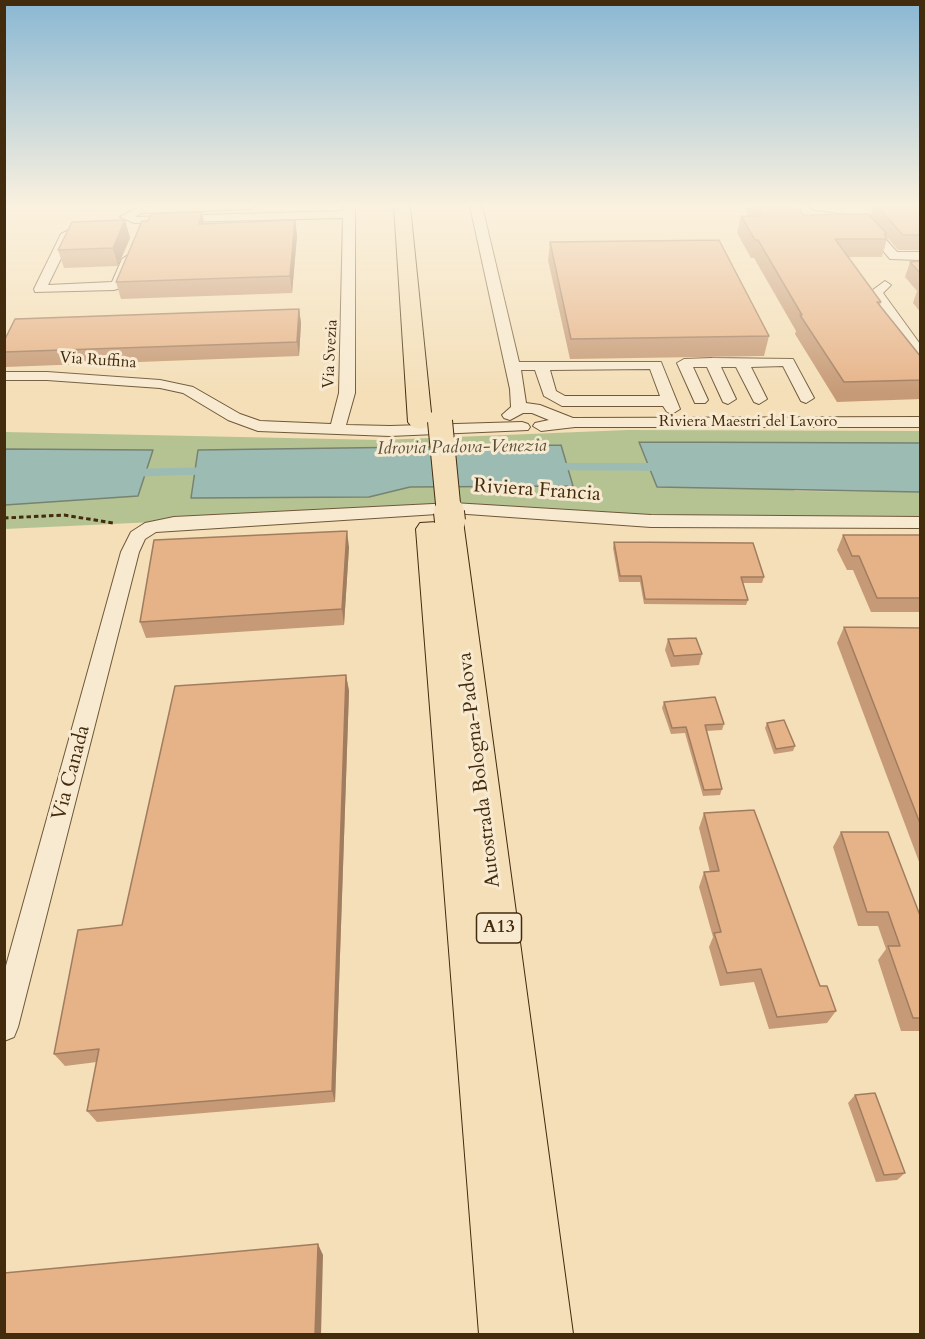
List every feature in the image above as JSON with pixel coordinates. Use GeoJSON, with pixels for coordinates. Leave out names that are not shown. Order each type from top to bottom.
{"type":"FeatureCollection","features":[{"type":"Feature","properties":{"kind":"highway","name":"Autostrada Bologna-Padova"},"geometry":{"type":"LineString","coordinates":[[410,268],[440,522],[505,1335]]}},
{"type":"Feature","properties":{"kind":"highway","name":"Autostrada Bologna-Padova"},"geometry":{"type":"LineString","coordinates":[[419,268],[430,422]]}},
{"type":"Feature","properties":{"kind":"highway","name":"Autostrada Bologna-Padova"},"geometry":{"type":"LineString","coordinates":[[440,522],[547,1335]]}},
{"type":"Feature","properties":{"kind":"street"},"geometry":{"type":"LineString","coordinates":[[50,268],[40,289],[117,285],[124,268]]}},
{"type":"Feature","properties":{"kind":"street","name":"Via Svezia"},"geometry":{"type":"LineString","coordinates":[[337,430],[347,393],[349,268]]}},
{"type":"Feature","properties":{"kind":"street"},"geometry":{"type":"LineString","coordinates":[[490,268],[518,389],[529,417]]}},
{"type":"Feature","properties":{"kind":"street"},"geometry":{"type":"LineString","coordinates":[[885,285],[876,292],[921,353]]}},
{"type":"Feature","properties":{"kind":"street"},"geometry":{"type":"LineString","coordinates":[[712,362],[728,399]]}},
{"type":"Feature","properties":{"kind":"street"},"geometry":{"type":"LineString","coordinates":[[741,362],[759,399]]}},
{"type":"Feature","properties":{"kind":"street"},"geometry":{"type":"LineString","coordinates":[[700,400],[684,363],[788,362],[806,398]]}},
{"type":"Feature","properties":{"kind":"street"},"geometry":{"type":"LineString","coordinates":[[599,365],[610,401]]}},
{"type":"Feature","properties":{"kind":"street"},"geometry":{"type":"LineString","coordinates":[[627,365],[638,401]]}},
{"type":"Feature","properties":{"kind":"street"},"geometry":{"type":"LineString","coordinates":[[513,366],[656,365],[671,405],[638,401],[562,401],[549,393],[541,366]]}},
{"type":"Feature","properties":{"kind":"street"},"geometry":{"type":"LineString","coordinates":[[568,366],[578,401]]}},
{"type":"Feature","properties":{"kind":"street","name":"Via Ruffina"},"geometry":{"type":"LineString","coordinates":[[4,376],[116,380],[188,390]]}},
{"type":"Feature","properties":{"kind":"street","name":"Riviera Maestri del Lavoro"},"geometry":{"type":"LineString","coordinates":[[188,390],[234,417],[258,426],[337,430],[484,428],[529,417],[575,422],[921,422]]}},
{"type":"Feature","properties":{"kind":"street","name":"Riviera Francia"},"geometry":{"type":"LineString","coordinates":[[151,527],[185,522],[453,508],[511,510],[577,517],[651,521],[921,523]]}},
{"type":"Feature","properties":{"kind":"street","name":"Via Canada"},"geometry":{"type":"LineString","coordinates":[[4,1027],[130,552],[137,536],[151,527]]}},
{"type":"Feature","properties":{"kind":"path"},"geometry":{"type":"LineString","coordinates":[[4,518],[64,515],[113,523]]}},
{"type":"Feature","properties":{"kind":"green space"},"geometry":{"type":"Polygon","coordinates":[[[628,430],[920,431],[920,443],[640,443],[796,491],[920,492],[920,522],[651,521],[511,510],[390,511],[5,529],[5,505],[138,496],[152,450],[5,449],[5,432],[381,440],[628,430]],[[561,445],[198,451],[191,498],[369,497],[561,445]]]}},
{"type":"Feature","properties":{"kind":"water"},"geometry":{"type":"Polygon","coordinates":[[[639,442],[920,443],[920,492],[657,487],[639,442]]]}},
{"type":"Feature","properties":{"kind":"water"},"geometry":{"type":"Polygon","coordinates":[[[561,445],[573,486],[410,487],[369,497],[191,498],[198,450],[561,445]]]}},
{"type":"Feature","properties":{"kind":"water"},"geometry":{"type":"Polygon","coordinates":[[[5,449],[153,450],[138,496],[5,505],[5,449]]]}},
{"type":"Feature","properties":{"kind":"building"},"geometry":{"type":"Polygon","coordinates":[[[122,268],[291,268],[290,276],[116,282],[122,268]]]}},
{"type":"Feature","properties":{"kind":"building"},"geometry":{"type":"Polygon","coordinates":[[[556,268],[734,268],[769,336],[571,339],[556,268]]]}},
{"type":"Feature","properties":{"kind":"building"},"geometry":{"type":"Polygon","coordinates":[[[775,268],[857,268],[881,302],[877,302],[921,357],[921,380],[844,382],[800,315],[802,315],[775,268]]]}},
{"type":"Feature","properties":{"kind":"building"},"geometry":{"type":"Polygon","coordinates":[[[299,309],[297,342],[4,352],[4,341],[15,319],[299,309]]]}},
{"type":"Feature","properties":{"kind":"building"},"geometry":{"type":"Polygon","coordinates":[[[347,531],[342,609],[140,622],[154,540],[347,531]]]}},
{"type":"Feature","properties":{"kind":"building"},"geometry":{"type":"Polygon","coordinates":[[[843,535],[920,535],[921,598],[877,598],[859,556],[852,556],[843,535]]]}},
{"type":"Feature","properties":{"kind":"building"},"geometry":{"type":"Polygon","coordinates":[[[614,542],[753,543],[764,577],[741,577],[748,600],[645,599],[641,576],[620,576],[614,542]]]}},
{"type":"Feature","properties":{"kind":"building"},"geometry":{"type":"Polygon","coordinates":[[[844,627],[921,628],[921,826],[844,627]]]}},
{"type":"Feature","properties":{"kind":"building"},"geometry":{"type":"Polygon","coordinates":[[[696,638],[702,654],[674,656],[668,639],[696,638]]]}},
{"type":"Feature","properties":{"kind":"building"},"geometry":{"type":"Polygon","coordinates":[[[346,675],[332,1091],[87,1111],[99,1049],[54,1054],[78,930],[122,925],[175,686],[346,675]]]}},
{"type":"Feature","properties":{"kind":"building"},"geometry":{"type":"Polygon","coordinates":[[[715,697],[724,724],[705,725],[722,789],[704,790],[686,727],[672,728],[664,702],[715,697]]]}},
{"type":"Feature","properties":{"kind":"building"},"geometry":{"type":"Polygon","coordinates":[[[784,720],[795,746],[776,749],[767,723],[784,720]]]}},
{"type":"Feature","properties":{"kind":"building"},"geometry":{"type":"Polygon","coordinates":[[[754,810],[820,986],[827,986],[836,1011],[777,1017],[761,969],[727,973],[714,933],[721,932],[704,872],[719,871],[704,813],[754,810]]]}},
{"type":"Feature","properties":{"kind":"building"},"geometry":{"type":"Polygon","coordinates":[[[841,832],[888,832],[921,918],[921,1018],[913,1018],[888,946],[900,946],[888,912],[867,912],[841,832]]]}},
{"type":"Feature","properties":{"kind":"building"},"geometry":{"type":"Polygon","coordinates":[[[875,1093],[905,1173],[884,1175],[855,1095],[875,1093]]]}},
{"type":"Feature","properties":{"kind":"building"},"geometry":{"type":"Polygon","coordinates":[[[318,1244],[315,1335],[4,1335],[4,1273],[318,1244]]]}},
{"type":"Feature","properties":{"kind":"waterway","name":"Idrovia Padova-Venezia"},"geometry":{"type":"LineString","coordinates":[[546,467],[671,467]]}},
{"type":"Feature","properties":{"kind":"waterway","name":"Idrovia Padova-Venezia"},"geometry":{"type":"LineString","coordinates":[[123,473],[218,471]]}}]}
